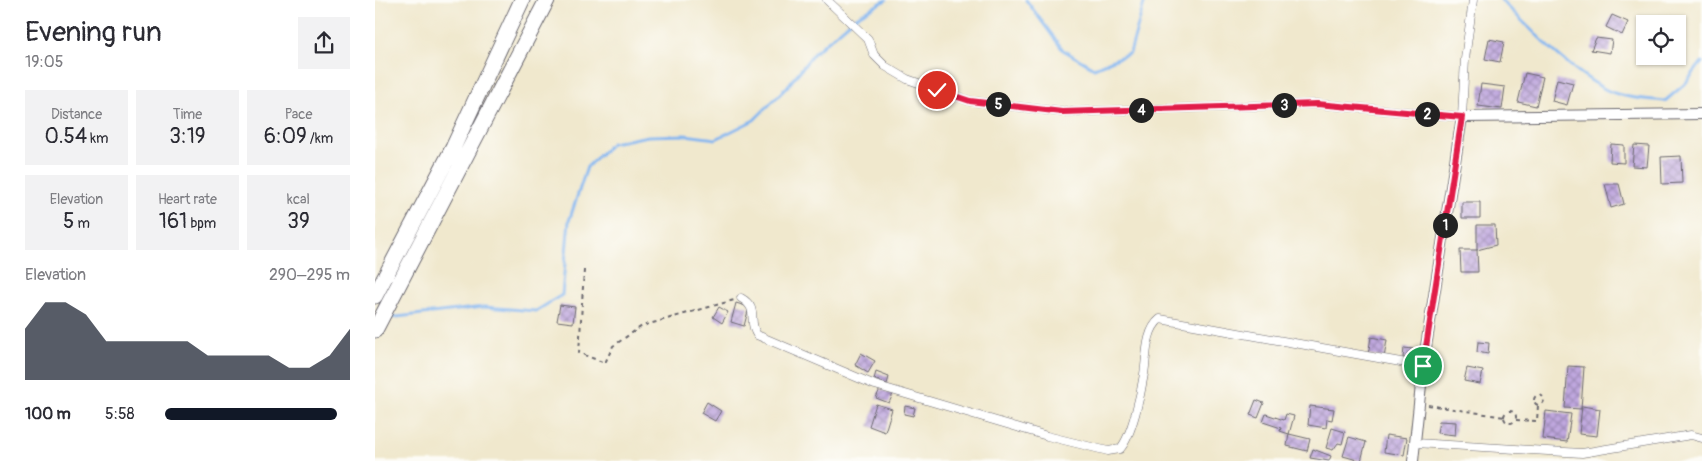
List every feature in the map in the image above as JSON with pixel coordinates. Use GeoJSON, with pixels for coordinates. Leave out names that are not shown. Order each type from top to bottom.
{"type":"FeatureCollection","features":[{"type":"Feature","properties":{"kind":"highway"},"geometry":{"type":"LineString","coordinates":[[375,296],[453,148],[522,0]]}},
{"type":"Feature","properties":{"kind":"highway"},"geometry":{"type":"LineString","coordinates":[[375,330],[547,0]]}},
{"type":"Feature","properties":{"kind":"street"},"geometry":{"type":"LineString","coordinates":[[1413,461],[1421,404],[1423,366],[1462,117],[1465,59],[1473,0]]}},
{"type":"Feature","properties":{"kind":"street"},"geometry":{"type":"LineString","coordinates":[[829,3],[868,39],[874,55],[885,66],[907,78],[970,101],[1062,112],[1317,104],[1462,117],[1702,114]]}},
{"type":"Feature","properties":{"kind":"street"},"geometry":{"type":"LineString","coordinates":[[741,298],[749,303],[752,309],[753,324],[757,335],[855,378],[999,422],[1109,450],[1120,449],[1128,434],[1144,374],[1146,351],[1155,324],[1160,319],[1423,366]]}},
{"type":"Feature","properties":{"kind":"street"},"geometry":{"type":"LineString","coordinates":[[1416,444],[1582,452],[1691,435],[1702,438]]}},
{"type":"Feature","properties":{"kind":"path"},"geometry":{"type":"LineString","coordinates":[[584,270],[579,353],[605,363],[613,346],[642,326],[741,298]]}},
{"type":"Feature","properties":{"kind":"path"},"geometry":{"type":"LineString","coordinates":[[1421,404],[1505,417],[1509,423],[1516,420],[1537,422],[1538,404]]}},
{"type":"Feature","properties":{"kind":"path"},"geometry":{"type":"LineString","coordinates":[[1505,417],[1507,413],[1512,412],[1515,414],[1516,420]]}},
{"type":"Feature","properties":{"kind":"building"},"geometry":{"type":"Polygon","coordinates":[[[1612,15],[1628,22],[1622,35],[1606,27],[1612,15]]]}},
{"type":"Feature","properties":{"kind":"building"},"geometry":{"type":"Polygon","coordinates":[[[1596,38],[1612,40],[1610,53],[1591,50],[1596,38]]]}},
{"type":"Feature","properties":{"kind":"building"},"geometry":{"type":"Polygon","coordinates":[[[1489,39],[1504,42],[1500,62],[1485,59],[1489,39]]]}},
{"type":"Feature","properties":{"kind":"building"},"geometry":{"type":"Polygon","coordinates":[[[1525,73],[1543,77],[1536,106],[1518,102],[1525,73]]]}},
{"type":"Feature","properties":{"kind":"building"},"geometry":{"type":"Polygon","coordinates":[[[1557,79],[1573,83],[1567,105],[1552,101],[1557,79]]]}},
{"type":"Feature","properties":{"kind":"building"},"geometry":{"type":"Polygon","coordinates":[[[1481,84],[1505,87],[1502,109],[1478,106],[1481,84]]]}},
{"type":"Feature","properties":{"kind":"building"},"geometry":{"type":"Polygon","coordinates":[[[1611,144],[1624,145],[1624,163],[1610,162],[1611,144]]]}},
{"type":"Feature","properties":{"kind":"building"},"geometry":{"type":"Polygon","coordinates":[[[1634,145],[1649,146],[1647,167],[1632,166],[1634,145]]]}},
{"type":"Feature","properties":{"kind":"building"},"geometry":{"type":"Polygon","coordinates":[[[1681,156],[1682,183],[1662,184],[1661,157],[1681,156]]]}},
{"type":"Feature","properties":{"kind":"building"},"geometry":{"type":"Polygon","coordinates":[[[1605,184],[1619,184],[1624,204],[1611,208],[1605,184]]]}},
{"type":"Feature","properties":{"kind":"building"},"geometry":{"type":"Polygon","coordinates":[[[1462,202],[1480,202],[1480,218],[1462,218],[1462,202]]]}},
{"type":"Feature","properties":{"kind":"building"},"geometry":{"type":"Polygon","coordinates":[[[1477,225],[1495,225],[1496,245],[1477,250],[1477,225]]]}},
{"type":"Feature","properties":{"kind":"building"},"geometry":{"type":"Polygon","coordinates":[[[1460,250],[1477,250],[1478,272],[1461,272],[1460,250]]]}},
{"type":"Feature","properties":{"kind":"building"},"geometry":{"type":"Polygon","coordinates":[[[736,303],[749,307],[744,326],[731,322],[736,303]]]}},
{"type":"Feature","properties":{"kind":"building"},"geometry":{"type":"Polygon","coordinates":[[[560,305],[575,307],[573,323],[557,321],[560,305]]]}},
{"type":"Feature","properties":{"kind":"building"},"geometry":{"type":"Polygon","coordinates":[[[719,307],[728,312],[722,323],[713,317],[719,307]]]}},
{"type":"Feature","properties":{"kind":"building"},"geometry":{"type":"Polygon","coordinates":[[[1371,337],[1387,340],[1384,358],[1368,355],[1371,337]]]}},
{"type":"Feature","properties":{"kind":"building"},"geometry":{"type":"Polygon","coordinates":[[[1478,342],[1489,343],[1488,354],[1477,352],[1478,342]]]}},
{"type":"Feature","properties":{"kind":"building"},"geometry":{"type":"Polygon","coordinates":[[[1404,348],[1413,349],[1412,359],[1403,358],[1404,348]]]}},
{"type":"Feature","properties":{"kind":"building"},"geometry":{"type":"Polygon","coordinates":[[[861,353],[875,361],[868,373],[855,365],[861,353]]]}},
{"type":"Feature","properties":{"kind":"building"},"geometry":{"type":"Polygon","coordinates":[[[1568,366],[1584,367],[1581,409],[1565,408],[1568,366]]]}},
{"type":"Feature","properties":{"kind":"building"},"geometry":{"type":"Polygon","coordinates":[[[1467,368],[1483,371],[1480,384],[1464,381],[1467,368]]]}},
{"type":"Feature","properties":{"kind":"building"},"geometry":{"type":"Polygon","coordinates":[[[876,372],[889,377],[887,384],[874,379],[876,372]]]}},
{"type":"Feature","properties":{"kind":"building"},"geometry":{"type":"Polygon","coordinates":[[[880,389],[893,394],[889,403],[876,398],[880,389]]]}},
{"type":"Feature","properties":{"kind":"building"},"geometry":{"type":"Polygon","coordinates":[[[1256,400],[1264,403],[1258,418],[1250,415],[1256,400]]]}},
{"type":"Feature","properties":{"kind":"building"},"geometry":{"type":"Polygon","coordinates":[[[707,402],[721,411],[715,421],[701,413],[707,402]]]}},
{"type":"Feature","properties":{"kind":"building"},"geometry":{"type":"Polygon","coordinates":[[[876,404],[892,409],[885,432],[869,426],[876,404]]]}},
{"type":"Feature","properties":{"kind":"building"},"geometry":{"type":"Polygon","coordinates":[[[905,406],[915,408],[913,416],[904,414],[905,406]]]}},
{"type":"Feature","properties":{"kind":"building"},"geometry":{"type":"Polygon","coordinates":[[[1310,406],[1334,409],[1332,420],[1327,419],[1326,428],[1308,425],[1310,406]]]}},
{"type":"Feature","properties":{"kind":"building"},"geometry":{"type":"Polygon","coordinates":[[[1582,406],[1600,409],[1597,436],[1579,434],[1582,406]]]}},
{"type":"Feature","properties":{"kind":"building"},"geometry":{"type":"Polygon","coordinates":[[[1546,411],[1571,414],[1567,442],[1543,439],[1546,411]]]}},
{"type":"Feature","properties":{"kind":"building"},"geometry":{"type":"Polygon","coordinates":[[[1266,414],[1284,420],[1286,414],[1294,416],[1289,434],[1280,431],[1281,428],[1263,422],[1266,414]]]}},
{"type":"Feature","properties":{"kind":"building"},"geometry":{"type":"Polygon","coordinates":[[[1439,421],[1456,422],[1455,435],[1437,433],[1439,421]]]}},
{"type":"Feature","properties":{"kind":"building"},"geometry":{"type":"Polygon","coordinates":[[[1332,428],[1345,432],[1342,444],[1338,443],[1333,450],[1326,448],[1332,428]]]}},
{"type":"Feature","properties":{"kind":"building"},"geometry":{"type":"Polygon","coordinates":[[[1289,434],[1310,439],[1307,451],[1287,446],[1289,434]]]}},
{"type":"Feature","properties":{"kind":"building"},"geometry":{"type":"Polygon","coordinates":[[[1386,435],[1407,438],[1404,455],[1384,452],[1386,435]]]}},
{"type":"Feature","properties":{"kind":"building"},"geometry":{"type":"Polygon","coordinates":[[[1349,437],[1366,442],[1361,461],[1343,456],[1349,437]]]}},
{"type":"Feature","properties":{"kind":"building"},"geometry":{"type":"Polygon","coordinates":[[[1313,449],[1331,456],[1329,461],[1310,458],[1313,449]]]}},
{"type":"Feature","properties":{"kind":"waterway"},"geometry":{"type":"LineString","coordinates":[[388,318],[484,307],[536,311],[562,295],[569,221],[587,167],[612,143],[648,136],[685,135],[716,139],[754,120],[787,87],[814,53],[856,17],[886,0]]}},
{"type":"Feature","properties":{"kind":"waterway"},"geometry":{"type":"LineString","coordinates":[[1026,0],[1063,50],[1094,68],[1130,53],[1145,0]]}},
{"type":"Feature","properties":{"kind":"waterway"},"geometry":{"type":"LineString","coordinates":[[1501,0],[1548,46],[1574,68],[1601,87],[1616,94],[1665,101],[1685,84],[1702,62]]}},
{"type":"Feature","properties":{"kind":"route"},"geometry":{"type":"LineString","coordinates":[[937,90],[970,101],[1062,112],[1317,104],[1462,117],[1423,366]]}}]}
